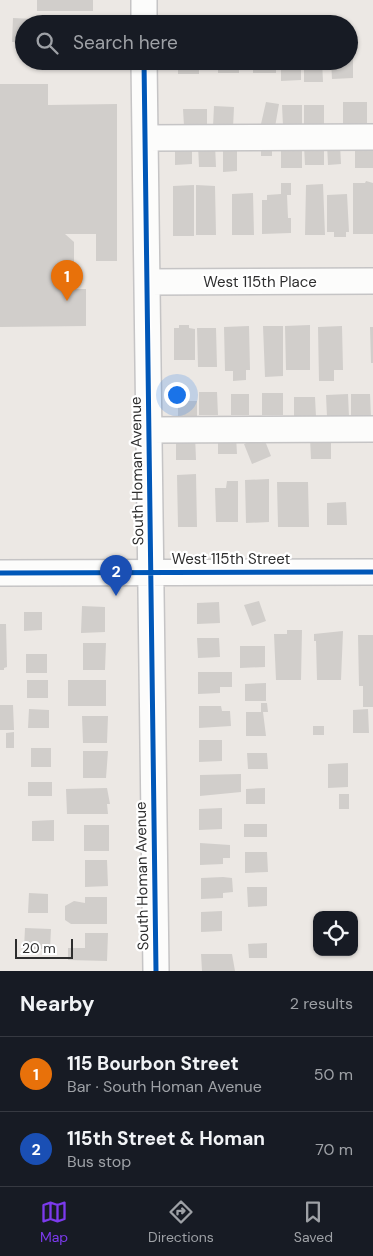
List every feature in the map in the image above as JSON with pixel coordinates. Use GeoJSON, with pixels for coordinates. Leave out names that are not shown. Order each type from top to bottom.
{"type":"FeatureCollection","features":[{"type":"Feature","properties":{"kind":"street"},"geometry":{"type":"LineString","coordinates":[[144,0],[144,15]]}},
{"type":"Feature","properties":{"kind":"street","name":"South Homan Avenue"},"geometry":{"type":"LineString","coordinates":[[144,70],[156,971]]}},
{"type":"Feature","properties":{"kind":"street"},"geometry":{"type":"LineString","coordinates":[[145,138],[373,137]]}},
{"type":"Feature","properties":{"kind":"street","name":"West 115th Place"},"geometry":{"type":"LineString","coordinates":[[147,282],[373,281]]}},
{"type":"Feature","properties":{"kind":"street"},"geometry":{"type":"LineString","coordinates":[[149,430],[373,429]]}},
{"type":"Feature","properties":{"kind":"street","name":"West 115th Street"},"geometry":{"type":"LineString","coordinates":[[0,572],[373,572]]}},
{"type":"Feature","properties":{"kind":"building"},"geometry":{"type":"Polygon","coordinates":[[[37,0],[93,0],[93,11],[37,11],[37,0]]]}},
{"type":"Feature","properties":{"kind":"building"},"geometry":{"type":"Polygon","coordinates":[[[13,18],[15,18],[15,42],[12,42],[13,18]]]}},
{"type":"Feature","properties":{"kind":"building"},"geometry":{"type":"Polygon","coordinates":[[[178,70],[199,70],[199,74],[178,74],[178,70]]]}},
{"type":"Feature","properties":{"kind":"building"},"geometry":{"type":"Polygon","coordinates":[[[218,70],[239,70],[239,73],[218,73],[218,70]]]}},
{"type":"Feature","properties":{"kind":"building"},"geometry":{"type":"Polygon","coordinates":[[[253,70],[276,70],[276,73],[253,73],[253,70]]]}},
{"type":"Feature","properties":{"kind":"building"},"geometry":{"type":"Polygon","coordinates":[[[281,70],[301,70],[301,80],[281,81],[281,70]]]}},
{"type":"Feature","properties":{"kind":"building"},"geometry":{"type":"Polygon","coordinates":[[[304,70],[322,70],[323,82],[304,82],[304,70]]]}},
{"type":"Feature","properties":{"kind":"building"},"geometry":{"type":"Polygon","coordinates":[[[332,70],[353,70],[353,78],[332,79],[332,70]]]}},
{"type":"Feature","properties":{"kind":"building"},"geometry":{"type":"Polygon","coordinates":[[[0,84],[48,84],[48,105],[117,104],[117,261],[96,261],[96,234],[65,234],[74,242],[74,289],[86,289],[86,326],[0,327],[0,84]]]}},
{"type":"Feature","properties":{"kind":"building"},"geometry":{"type":"Polygon","coordinates":[[[266,102],[279,104],[275,127],[261,124],[266,102]]]}},
{"type":"Feature","properties":{"kind":"building"},"geometry":{"type":"Polygon","coordinates":[[[343,102],[367,102],[367,127],[343,127],[343,102]]]}},
{"type":"Feature","properties":{"kind":"building"},"geometry":{"type":"Polygon","coordinates":[[[282,105],[302,105],[302,126],[283,126],[282,105]]]}},
{"type":"Feature","properties":{"kind":"building"},"geometry":{"type":"Polygon","coordinates":[[[304,105],[324,105],[324,126],[304,126],[304,105]]]}},
{"type":"Feature","properties":{"kind":"building"},"geometry":{"type":"Polygon","coordinates":[[[214,106],[234,107],[233,128],[213,127],[214,106]]]}},
{"type":"Feature","properties":{"kind":"building"},"geometry":{"type":"Polygon","coordinates":[[[183,109],[207,109],[207,126],[184,126],[183,109]]]}},
{"type":"Feature","properties":{"kind":"building"},"geometry":{"type":"Polygon","coordinates":[[[261,143],[272,143],[272,156],[261,156],[261,143]]]}},
{"type":"Feature","properties":{"kind":"building"},"geometry":{"type":"Polygon","coordinates":[[[327,144],[340,144],[341,164],[328,165],[327,144]]]}},
{"type":"Feature","properties":{"kind":"building"},"geometry":{"type":"Polygon","coordinates":[[[192,145],[192,164],[175,165],[175,146],[192,145]]]}},
{"type":"Feature","properties":{"kind":"building"},"geometry":{"type":"Polygon","coordinates":[[[198,145],[215,145],[216,167],[199,167],[198,145]]]}},
{"type":"Feature","properties":{"kind":"building"},"geometry":{"type":"Polygon","coordinates":[[[304,145],[324,145],[324,165],[305,165],[304,145]]]}},
{"type":"Feature","properties":{"kind":"building"},"geometry":{"type":"Polygon","coordinates":[[[223,148],[237,148],[237,171],[223,172],[223,148]]]}},
{"type":"Feature","properties":{"kind":"building"},"geometry":{"type":"Polygon","coordinates":[[[281,148],[302,148],[302,168],[281,168],[281,148]]]}},
{"type":"Feature","properties":{"kind":"building"},"geometry":{"type":"Polygon","coordinates":[[[355,149],[373,149],[373,168],[355,168],[355,149]]]}},
{"type":"Feature","properties":{"kind":"building"},"geometry":{"type":"Polygon","coordinates":[[[366,181],[373,183],[373,234],[353,234],[353,183],[365,183],[366,181]]]}},
{"type":"Feature","properties":{"kind":"building"},"geometry":{"type":"Polygon","coordinates":[[[281,183],[291,183],[291,195],[287,195],[288,218],[291,218],[291,233],[262,234],[262,200],[267,200],[267,195],[281,194],[281,183]]]}},
{"type":"Feature","properties":{"kind":"building"},"geometry":{"type":"Polygon","coordinates":[[[323,184],[325,235],[305,235],[306,185],[323,184]]]}},
{"type":"Feature","properties":{"kind":"building"},"geometry":{"type":"Polygon","coordinates":[[[194,185],[194,236],[173,236],[173,186],[194,185]]]}},
{"type":"Feature","properties":{"kind":"building"},"geometry":{"type":"Polygon","coordinates":[[[196,185],[215,186],[216,235],[196,235],[196,185]]]}},
{"type":"Feature","properties":{"kind":"building"},"geometry":{"type":"Polygon","coordinates":[[[253,193],[254,235],[232,235],[232,194],[253,193]]]}},
{"type":"Feature","properties":{"kind":"building"},"geometry":{"type":"Polygon","coordinates":[[[347,194],[349,232],[346,232],[346,237],[334,237],[334,232],[327,232],[327,195],[347,194]]]}},
{"type":"Feature","properties":{"kind":"building"},"geometry":{"type":"Polygon","coordinates":[[[179,325],[189,325],[189,328],[195,329],[195,360],[174,360],[174,328],[179,328],[179,325]]]}},
{"type":"Feature","properties":{"kind":"building"},"geometry":{"type":"Polygon","coordinates":[[[310,325],[310,370],[286,370],[285,326],[310,325]]]}},
{"type":"Feature","properties":{"kind":"building"},"geometry":{"type":"Polygon","coordinates":[[[249,326],[250,370],[246,370],[246,380],[233,381],[233,371],[225,371],[224,327],[249,326]]]}},
{"type":"Feature","properties":{"kind":"building"},"geometry":{"type":"Polygon","coordinates":[[[263,326],[283,326],[283,376],[265,377],[263,326]]]}},
{"type":"Feature","properties":{"kind":"building"},"geometry":{"type":"Polygon","coordinates":[[[342,326],[343,370],[334,370],[334,381],[319,381],[318,327],[342,326]]]}},
{"type":"Feature","properties":{"kind":"building"},"geometry":{"type":"Polygon","coordinates":[[[370,327],[373,327],[373,363],[371,363],[370,327]]]}},
{"type":"Feature","properties":{"kind":"building"},"geometry":{"type":"Polygon","coordinates":[[[197,328],[216,328],[217,367],[198,367],[197,328]]]}},
{"type":"Feature","properties":{"kind":"building"},"geometry":{"type":"Polygon","coordinates":[[[199,392],[217,392],[218,415],[199,415],[199,392]]]}},
{"type":"Feature","properties":{"kind":"building"},"geometry":{"type":"Polygon","coordinates":[[[262,393],[283,393],[283,415],[262,415],[262,393]]]}},
{"type":"Feature","properties":{"kind":"building"},"geometry":{"type":"Polygon","coordinates":[[[231,394],[249,394],[249,415],[231,415],[231,394]]]}},
{"type":"Feature","properties":{"kind":"building"},"geometry":{"type":"Polygon","coordinates":[[[348,394],[349,417],[327,417],[326,395],[348,394]]]}},
{"type":"Feature","properties":{"kind":"building"},"geometry":{"type":"Polygon","coordinates":[[[351,394],[370,394],[371,417],[351,417],[351,394]]]}},
{"type":"Feature","properties":{"kind":"building"},"geometry":{"type":"Polygon","coordinates":[[[294,397],[315,397],[316,417],[294,417],[294,397]]]}},
{"type":"Feature","properties":{"kind":"building"},"geometry":{"type":"Polygon","coordinates":[[[178,401],[197,401],[197,418],[178,418],[178,401]]]}},
{"type":"Feature","properties":{"kind":"building"},"geometry":{"type":"Polygon","coordinates":[[[176,435],[195,435],[196,460],[176,460],[176,435]]]}},
{"type":"Feature","properties":{"kind":"building"},"geometry":{"type":"Polygon","coordinates":[[[218,436],[236,436],[237,454],[218,454],[218,436]]]}},
{"type":"Feature","properties":{"kind":"building"},"geometry":{"type":"Polygon","coordinates":[[[263,436],[271,456],[252,464],[244,444],[263,436]]]}},
{"type":"Feature","properties":{"kind":"building"},"geometry":{"type":"Polygon","coordinates":[[[310,438],[331,438],[331,459],[311,459],[310,438]]]}},
{"type":"Feature","properties":{"kind":"building"},"geometry":{"type":"Polygon","coordinates":[[[196,474],[197,527],[178,527],[177,475],[196,474]]]}},
{"type":"Feature","properties":{"kind":"building"},"geometry":{"type":"Polygon","coordinates":[[[269,479],[269,522],[246,523],[245,480],[269,479]]]}},
{"type":"Feature","properties":{"kind":"building"},"geometry":{"type":"Polygon","coordinates":[[[227,481],[238,481],[238,522],[216,522],[215,488],[226,488],[227,481]]]}},
{"type":"Feature","properties":{"kind":"building"},"geometry":{"type":"Polygon","coordinates":[[[277,482],[308,482],[309,527],[278,527],[277,482]]]}},
{"type":"Feature","properties":{"kind":"building"},"geometry":{"type":"Polygon","coordinates":[[[346,502],[347,525],[327,525],[327,503],[346,502]]]}},
{"type":"Feature","properties":{"kind":"building"},"geometry":{"type":"Polygon","coordinates":[[[259,601],[266,621],[252,626],[244,605],[259,601]]]}},
{"type":"Feature","properties":{"kind":"building"},"geometry":{"type":"Polygon","coordinates":[[[219,602],[220,623],[197,624],[197,603],[219,602]]]}},
{"type":"Feature","properties":{"kind":"building"},"geometry":{"type":"Polygon","coordinates":[[[82,606],[105,607],[105,632],[81,633],[82,606]]]}},
{"type":"Feature","properties":{"kind":"building"},"geometry":{"type":"Polygon","coordinates":[[[24,612],[42,612],[42,630],[24,631],[24,612]]]}},
{"type":"Feature","properties":{"kind":"building"},"geometry":{"type":"Polygon","coordinates":[[[0,624],[6,624],[7,667],[4,670],[0,670],[0,624]]]}},
{"type":"Feature","properties":{"kind":"building"},"geometry":{"type":"Polygon","coordinates":[[[287,630],[302,630],[301,680],[276,680],[274,634],[287,634],[287,630]]]}},
{"type":"Feature","properties":{"kind":"building"},"geometry":{"type":"Polygon","coordinates":[[[343,631],[341,680],[317,680],[316,641],[314,641],[314,634],[343,631]]]}},
{"type":"Feature","properties":{"kind":"building"},"geometry":{"type":"Polygon","coordinates":[[[358,635],[373,635],[373,707],[363,707],[363,686],[359,686],[358,635]]]}},
{"type":"Feature","properties":{"kind":"building"},"geometry":{"type":"Polygon","coordinates":[[[197,638],[219,638],[220,657],[198,658],[197,638]]]}},
{"type":"Feature","properties":{"kind":"building"},"geometry":{"type":"Polygon","coordinates":[[[83,643],[106,643],[105,670],[83,670],[83,643]]]}},
{"type":"Feature","properties":{"kind":"building"},"geometry":{"type":"Polygon","coordinates":[[[240,646],[265,646],[265,667],[240,668],[240,646]]]}},
{"type":"Feature","properties":{"kind":"building"},"geometry":{"type":"Polygon","coordinates":[[[26,654],[47,654],[47,673],[26,673],[26,654]]]}},
{"type":"Feature","properties":{"kind":"building"},"geometry":{"type":"Polygon","coordinates":[[[198,672],[232,672],[232,687],[220,687],[220,693],[198,694],[198,672]]]}},
{"type":"Feature","properties":{"kind":"building"},"geometry":{"type":"Polygon","coordinates":[[[27,680],[48,680],[48,698],[27,698],[27,680]]]}},
{"type":"Feature","properties":{"kind":"building"},"geometry":{"type":"Polygon","coordinates":[[[68,680],[106,680],[106,706],[68,706],[68,680]]]}},
{"type":"Feature","properties":{"kind":"building"},"geometry":{"type":"Polygon","coordinates":[[[266,683],[266,701],[245,701],[245,684],[266,683]]]}},
{"type":"Feature","properties":{"kind":"building"},"geometry":{"type":"Polygon","coordinates":[[[261,703],[267,703],[268,712],[263,712],[266,736],[246,736],[246,712],[261,712],[261,703]]]}},
{"type":"Feature","properties":{"kind":"building"},"geometry":{"type":"Polygon","coordinates":[[[0,705],[13,705],[14,730],[0,730],[0,705]]]}},
{"type":"Feature","properties":{"kind":"building"},"geometry":{"type":"Polygon","coordinates":[[[199,706],[221,706],[222,711],[230,711],[231,726],[199,728],[199,706]]]}},
{"type":"Feature","properties":{"kind":"building"},"geometry":{"type":"Polygon","coordinates":[[[29,709],[49,710],[49,728],[28,728],[29,709]]]}},
{"type":"Feature","properties":{"kind":"building"},"geometry":{"type":"Polygon","coordinates":[[[368,709],[369,733],[353,733],[353,710],[368,709]]]}},
{"type":"Feature","properties":{"kind":"building"},"geometry":{"type":"Polygon","coordinates":[[[82,716],[108,716],[107,743],[83,743],[82,716]]]}},
{"type":"Feature","properties":{"kind":"building"},"geometry":{"type":"Polygon","coordinates":[[[313,726],[324,726],[324,735],[313,735],[313,726]]]}},
{"type":"Feature","properties":{"kind":"building"},"geometry":{"type":"Polygon","coordinates":[[[14,732],[14,748],[6,748],[6,733],[14,732]]]}},
{"type":"Feature","properties":{"kind":"building"},"geometry":{"type":"Polygon","coordinates":[[[199,740],[222,740],[222,761],[199,762],[199,740]]]}},
{"type":"Feature","properties":{"kind":"building"},"geometry":{"type":"Polygon","coordinates":[[[31,748],[51,748],[51,767],[31,767],[31,748]]]}},
{"type":"Feature","properties":{"kind":"building"},"geometry":{"type":"Polygon","coordinates":[[[83,751],[108,751],[106,778],[83,778],[83,751]]]}},
{"type":"Feature","properties":{"kind":"building"},"geometry":{"type":"Polygon","coordinates":[[[247,753],[267,753],[268,769],[248,769],[247,753]]]}},
{"type":"Feature","properties":{"kind":"building"},"geometry":{"type":"Polygon","coordinates":[[[348,763],[348,787],[328,788],[328,764],[348,763]]]}},
{"type":"Feature","properties":{"kind":"building"},"geometry":{"type":"Polygon","coordinates":[[[241,774],[241,792],[200,796],[200,775],[241,774]]]}},
{"type":"Feature","properties":{"kind":"building"},"geometry":{"type":"Polygon","coordinates":[[[28,782],[52,782],[52,796],[28,796],[28,782]]]}},
{"type":"Feature","properties":{"kind":"building"},"geometry":{"type":"Polygon","coordinates":[[[107,788],[110,804],[107,804],[108,814],[67,814],[66,789],[107,788]]]}},
{"type":"Feature","properties":{"kind":"building"},"geometry":{"type":"Polygon","coordinates":[[[265,788],[265,804],[246,804],[246,789],[265,788]]]}},
{"type":"Feature","properties":{"kind":"building"},"geometry":{"type":"Polygon","coordinates":[[[339,794],[349,794],[349,809],[339,809],[339,794]]]}},
{"type":"Feature","properties":{"kind":"building"},"geometry":{"type":"Polygon","coordinates":[[[222,808],[222,829],[199,830],[199,809],[222,808]]]}},
{"type":"Feature","properties":{"kind":"building"},"geometry":{"type":"Polygon","coordinates":[[[54,820],[54,841],[32,841],[32,821],[54,820]]]}},
{"type":"Feature","properties":{"kind":"building"},"geometry":{"type":"Polygon","coordinates":[[[244,824],[267,824],[267,837],[244,837],[244,824]]]}},
{"type":"Feature","properties":{"kind":"building"},"geometry":{"type":"Polygon","coordinates":[[[84,825],[109,825],[109,851],[84,851],[84,825]]]}},
{"type":"Feature","properties":{"kind":"building"},"geometry":{"type":"Polygon","coordinates":[[[200,843],[230,845],[230,858],[223,858],[223,864],[200,865],[200,843]]]}},
{"type":"Feature","properties":{"kind":"building"},"geometry":{"type":"Polygon","coordinates":[[[245,852],[267,852],[268,872],[245,873],[245,852]]]}},
{"type":"Feature","properties":{"kind":"building"},"geometry":{"type":"Polygon","coordinates":[[[85,860],[107,860],[108,886],[85,887],[85,860]]]}},
{"type":"Feature","properties":{"kind":"building"},"geometry":{"type":"Polygon","coordinates":[[[201,878],[232,878],[233,892],[223,893],[223,898],[201,899],[201,878]]]}},
{"type":"Feature","properties":{"kind":"building"},"geometry":{"type":"Polygon","coordinates":[[[247,887],[267,887],[267,906],[248,907],[247,887]]]}},
{"type":"Feature","properties":{"kind":"building"},"geometry":{"type":"Polygon","coordinates":[[[29,893],[48,894],[48,913],[28,913],[29,893]]]}},
{"type":"Feature","properties":{"kind":"building"},"geometry":{"type":"Polygon","coordinates":[[[85,897],[107,897],[107,924],[71,924],[65,920],[65,906],[74,901],[85,903],[85,897]]]}},
{"type":"Feature","properties":{"kind":"building"},"geometry":{"type":"Polygon","coordinates":[[[222,911],[222,931],[201,932],[201,912],[222,911]]]}},
{"type":"Feature","properties":{"kind":"building"},"geometry":{"type":"Polygon","coordinates":[[[25,928],[51,929],[50,949],[24,949],[25,928]]]}},
{"type":"Feature","properties":{"kind":"building"},"geometry":{"type":"Polygon","coordinates":[[[85,933],[108,933],[107,961],[68,960],[68,948],[85,948],[85,933]]]}},
{"type":"Feature","properties":{"kind":"building"},"geometry":{"type":"Polygon","coordinates":[[[267,943],[267,958],[249,958],[248,944],[267,943]]]}},
{"type":"Feature","properties":{"kind":"building"},"geometry":{"type":"Polygon","coordinates":[[[201,954],[232,954],[235,971],[202,971],[201,954]]]}},
{"type":"Feature","properties":{"kind":"cycle path"},"geometry":{"type":"LineString","coordinates":[[144,70],[156,971]]}},
{"type":"Feature","properties":{"kind":"cycle path"},"geometry":{"type":"LineString","coordinates":[[0,573],[373,572]]}},
{"type":"Feature","properties":{"kind":"place","name":"115 Bourbon Street"},"geometry":{"type":"Point","coordinates":[67,301]}},
{"type":"Feature","properties":{"kind":"place","name":"115th Street & Homan"},"geometry":{"type":"Point","coordinates":[116,596]}}]}
